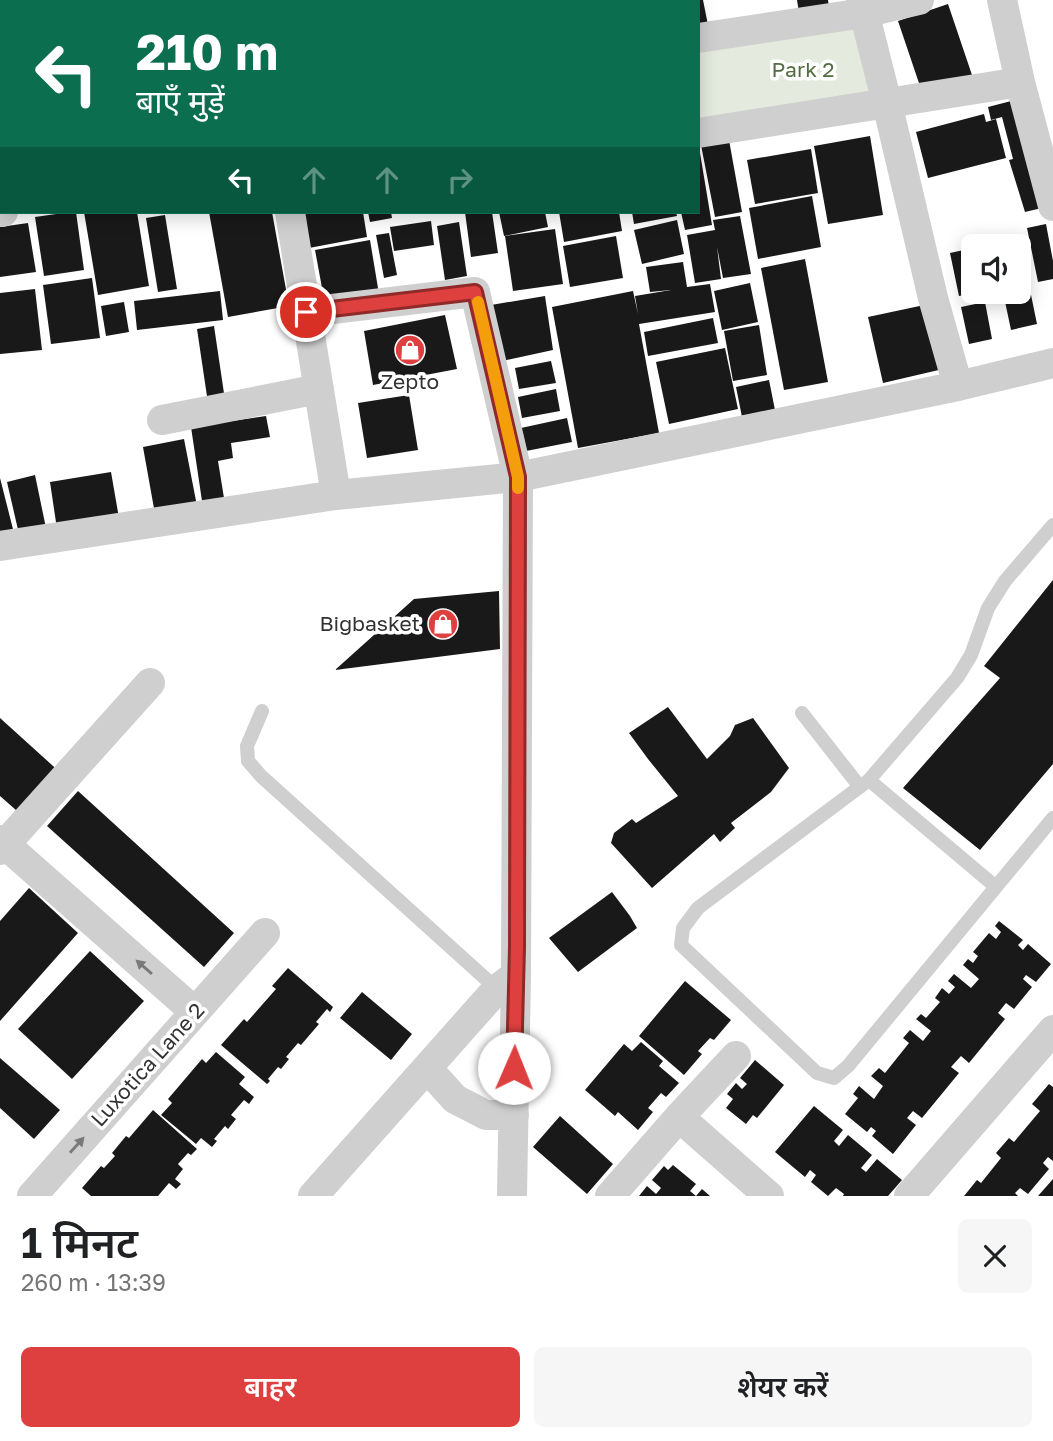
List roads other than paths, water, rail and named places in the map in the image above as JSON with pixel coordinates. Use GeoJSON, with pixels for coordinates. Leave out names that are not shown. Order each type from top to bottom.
{"type":"FeatureCollection","features":[{"type":"Feature","properties":{"kind":"street"},"geometry":{"type":"LineString","coordinates":[[700,38],[862,7],[919,0]]}},
{"type":"Feature","properties":{"kind":"street"},"geometry":{"type":"LineString","coordinates":[[1002,0],[1020,82],[1053,206]]}},
{"type":"Feature","properties":{"kind":"street"},"geometry":{"type":"LineString","coordinates":[[862,7],[933,298],[958,386]]}},
{"type":"Feature","properties":{"kind":"street"},"geometry":{"type":"LineString","coordinates":[[700,133],[1020,82]]}},
{"type":"Feature","properties":{"kind":"street"},"geometry":{"type":"LineString","coordinates":[[290,214],[335,495]]}},
{"type":"Feature","properties":{"kind":"street"},"geometry":{"type":"LineString","coordinates":[[306,312],[475,292],[518,477],[507,982],[514,1115],[512,1196]]}},
{"type":"Feature","properties":{"kind":"street"},"geometry":{"type":"LineString","coordinates":[[0,546],[335,495],[518,477],[958,386],[1053,363]]}},
{"type":"Feature","properties":{"kind":"street"},"geometry":{"type":"LineString","coordinates":[[162,420],[319,389]]}},
{"type":"Feature","properties":{"kind":"street"},"geometry":{"type":"LineString","coordinates":[[150,683],[2,845],[195,1012]]}},
{"type":"Feature","properties":{"kind":"street","name":"Luxotica Lane 2"},"geometry":{"type":"LineString","coordinates":[[32,1196],[265,933]]}},
{"type":"Feature","properties":{"kind":"street"},"geometry":{"type":"LineString","coordinates":[[313,1196],[507,982]]}},
{"type":"Feature","properties":{"kind":"street"},"geometry":{"type":"LineString","coordinates":[[909,1196],[1051,1037]]}},
{"type":"Feature","properties":{"kind":"street"},"geometry":{"type":"LineString","coordinates":[[610,1196],[736,1056]]}},
{"type":"Feature","properties":{"kind":"street"},"geometry":{"type":"LineString","coordinates":[[428,1068],[454,1099],[486,1115],[514,1115]]}},
{"type":"Feature","properties":{"kind":"street"},"geometry":{"type":"LineString","coordinates":[[679,1117],[769,1196]]}},
{"type":"Feature","properties":{"kind":"lane"},"geometry":{"type":"LineString","coordinates":[[1053,525],[1005,581],[988,608],[971,655],[957,678],[864,783],[698,908],[683,928],[681,945],[817,1073],[834,1078],[848,1066],[1053,818]]}},
{"type":"Feature","properties":{"kind":"lane"},"geometry":{"type":"LineString","coordinates":[[262,711],[247,746],[248,761],[261,776],[507,982]]}},
{"type":"Feature","properties":{"kind":"lane"},"geometry":{"type":"LineString","coordinates":[[802,713],[864,783],[996,887]]}},
{"type":"Feature","properties":{"kind":"place","name":"Zepto"},"geometry":{"type":"Point","coordinates":[410,350]}},
{"type":"Feature","properties":{"kind":"place","name":"Bigbasket"},"geometry":{"type":"Point","coordinates":[443,624]}},
{"type":"Feature","properties":{"kind":"park label","name":"Park 2"},"geometry":{"type":"Point","coordinates":[803,70]}}]}
